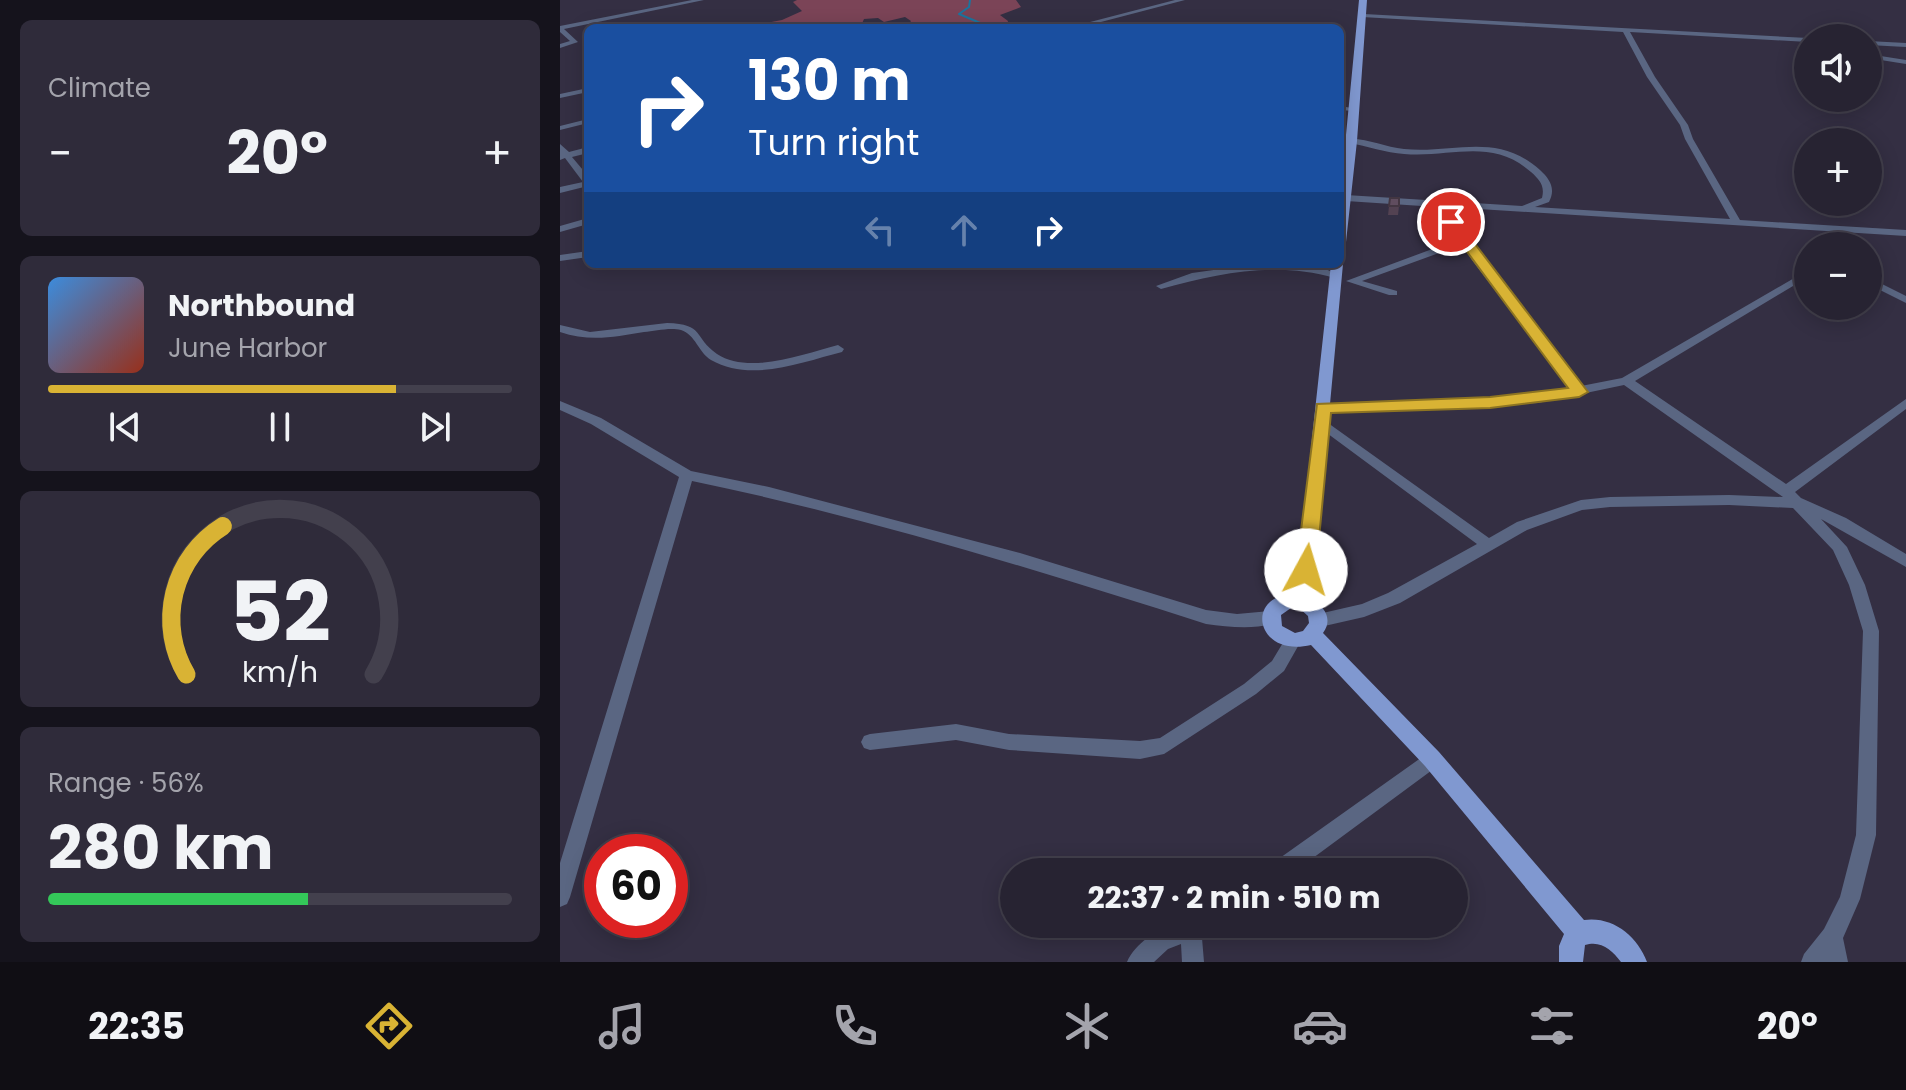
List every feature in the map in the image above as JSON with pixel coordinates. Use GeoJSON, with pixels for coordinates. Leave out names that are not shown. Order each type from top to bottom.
{"type":"FeatureCollection","features":[{"type":"Feature","properties":{"kind":"main road"},"geometry":{"type":"LineString","coordinates":[[1344,213],[1364,16],[1363,0]]}},
{"type":"Feature","properties":{"kind":"main road"},"geometry":{"type":"LineString","coordinates":[[1303,601],[1339,275]]}},
{"type":"Feature","properties":{"kind":"main road"},"geometry":{"type":"LineString","coordinates":[[1309,632],[1317,612],[1303,601],[1281,603],[1270,618],[1273,630],[1309,632],[1432,759],[1580,934]]}},
{"type":"Feature","properties":{"kind":"main road"},"geometry":{"type":"LineString","coordinates":[[1571,962],[1572,943],[1580,934],[1600,930],[1614,935],[1631,951],[1635,962]]}},
{"type":"Feature","properties":{"kind":"street"},"geometry":{"type":"LineString","coordinates":[[560,28],[701,0]]}},
{"type":"Feature","properties":{"kind":"street"},"geometry":{"type":"LineString","coordinates":[[1086,24],[1182,0]]}},
{"type":"Feature","properties":{"kind":"street"},"geometry":{"type":"LineString","coordinates":[[1364,16],[1794,39]]}},
{"type":"Feature","properties":{"kind":"street"},"geometry":{"type":"LineString","coordinates":[[560,28],[575,42],[560,46]]}},
{"type":"Feature","properties":{"kind":"street"},"geometry":{"type":"LineString","coordinates":[[1626,31],[1651,77],[1684,125],[1737,223]]}},
{"type":"Feature","properties":{"kind":"street"},"geometry":{"type":"LineString","coordinates":[[1882,44],[1906,45]]}},
{"type":"Feature","properties":{"kind":"street"},"geometry":{"type":"LineString","coordinates":[[1882,58],[1906,62]]}},
{"type":"Feature","properties":{"kind":"street"},"geometry":{"type":"LineString","coordinates":[[560,96],[584,91]]}},
{"type":"Feature","properties":{"kind":"street"},"geometry":{"type":"LineString","coordinates":[[1344,108],[1354,109]]}},
{"type":"Feature","properties":{"kind":"street"},"geometry":{"type":"LineString","coordinates":[[560,128],[584,122]]}},
{"type":"Feature","properties":{"kind":"street"},"geometry":{"type":"LineString","coordinates":[[1352,141],[1398,151],[1486,148],[1520,156],[1546,180],[1549,194],[1546,200],[1515,209]]}},
{"type":"Feature","properties":{"kind":"street"},"geometry":{"type":"LineString","coordinates":[[562,153],[584,150]]}},
{"type":"Feature","properties":{"kind":"street"},"geometry":{"type":"LineString","coordinates":[[562,153],[584,178]]}},
{"type":"Feature","properties":{"kind":"street"},"geometry":{"type":"LineString","coordinates":[[560,190],[584,183]]}},
{"type":"Feature","properties":{"kind":"street"},"geometry":{"type":"LineString","coordinates":[[1346,198],[1906,233]]}},
{"type":"Feature","properties":{"kind":"street"},"geometry":{"type":"LineString","coordinates":[[1439,203],[1476,258],[1579,392]]}},
{"type":"Feature","properties":{"kind":"street"},"geometry":{"type":"LineString","coordinates":[[560,229],[584,222]]}},
{"type":"Feature","properties":{"kind":"street"},"geometry":{"type":"LineString","coordinates":[[1339,275],[1435,251]]}},
{"type":"Feature","properties":{"kind":"street"},"geometry":{"type":"LineString","coordinates":[[560,259],[584,255]]}},
{"type":"Feature","properties":{"kind":"street"},"geometry":{"type":"LineString","coordinates":[[1161,286],[1192,276],[1251,268]]}},
{"type":"Feature","properties":{"kind":"street"},"geometry":{"type":"LineString","coordinates":[[1315,268],[1393,293]]}},
{"type":"Feature","properties":{"kind":"street"},"geometry":{"type":"LineString","coordinates":[[1322,415],[1490,402],[1579,392],[1626,381],[1794,281]]}},
{"type":"Feature","properties":{"kind":"street"},"geometry":{"type":"LineString","coordinates":[[1882,287],[1906,300]]}},
{"type":"Feature","properties":{"kind":"street"},"geometry":{"type":"LineString","coordinates":[[560,328],[576,336],[588,337],[639,327],[683,327],[689,329],[712,355],[738,366],[762,366],[838,349]]}},
{"type":"Feature","properties":{"kind":"street"},"geometry":{"type":"LineString","coordinates":[[1626,381],[1800,503],[1839,547],[1857,585],[1871,631],[1866,835],[1850,899],[1832,937],[1812,962]]}},
{"type":"Feature","properties":{"kind":"street"},"geometry":{"type":"LineString","coordinates":[[1786,491],[1906,403]]}},
{"type":"Feature","properties":{"kind":"street"},"geometry":{"type":"LineString","coordinates":[[560,405],[596,421],[687,475],[769,492],[1020,559],[1206,617],[1237,621],[1270,618]]}},
{"type":"Feature","properties":{"kind":"street"},"geometry":{"type":"LineString","coordinates":[[1322,415],[1488,545]]}},
{"type":"Feature","properties":{"kind":"street"},"geometry":{"type":"LineString","coordinates":[[560,897],[687,475]]}},
{"type":"Feature","properties":{"kind":"street"},"geometry":{"type":"LineString","coordinates":[[870,742],[956,732],[1009,742],[1140,750],[1164,746],[1250,689],[1278,666],[1309,632],[1394,598],[1522,526],[1581,505],[1645,499],[1800,503],[1841,522],[1906,561]]}},
{"type":"Feature","properties":{"kind":"street"},"geometry":{"type":"LineString","coordinates":[[1296,858],[1432,759]]}},
{"type":"Feature","properties":{"kind":"street"},"geometry":{"type":"LineString","coordinates":[[1832,937],[1837,962]]}},
{"type":"Feature","properties":{"kind":"street"},"geometry":{"type":"LineString","coordinates":[[1138,962],[1168,938]]}},
{"type":"Feature","properties":{"kind":"street"},"geometry":{"type":"LineString","coordinates":[[1193,962],[1197,938]]}},
{"type":"Feature","properties":{"kind":"shaded area"},"geometry":{"type":"Polygon","coordinates":[[[1016,0],[1021,7],[1000,15],[1007,24],[909,24],[911,21],[905,17],[884,22],[878,18],[864,19],[862,24],[761,24],[782,20],[802,11],[793,2],[1016,0]]]}},
{"type":"Feature","properties":{"kind":"building"},"geometry":{"type":"Polygon","coordinates":[[[1390,198],[1399,198],[1399,206],[1389,206],[1390,198]]]}},
{"type":"Feature","properties":{"kind":"waterway"},"geometry":{"type":"LineString","coordinates":[[970,0],[969,7],[959,14],[983,24]]}},
{"type":"Feature","properties":{"kind":"route"},"geometry":{"type":"LineString","coordinates":[[1306,570],[1323,408],[1490,402],[1579,392],[1451,222]]}}]}
